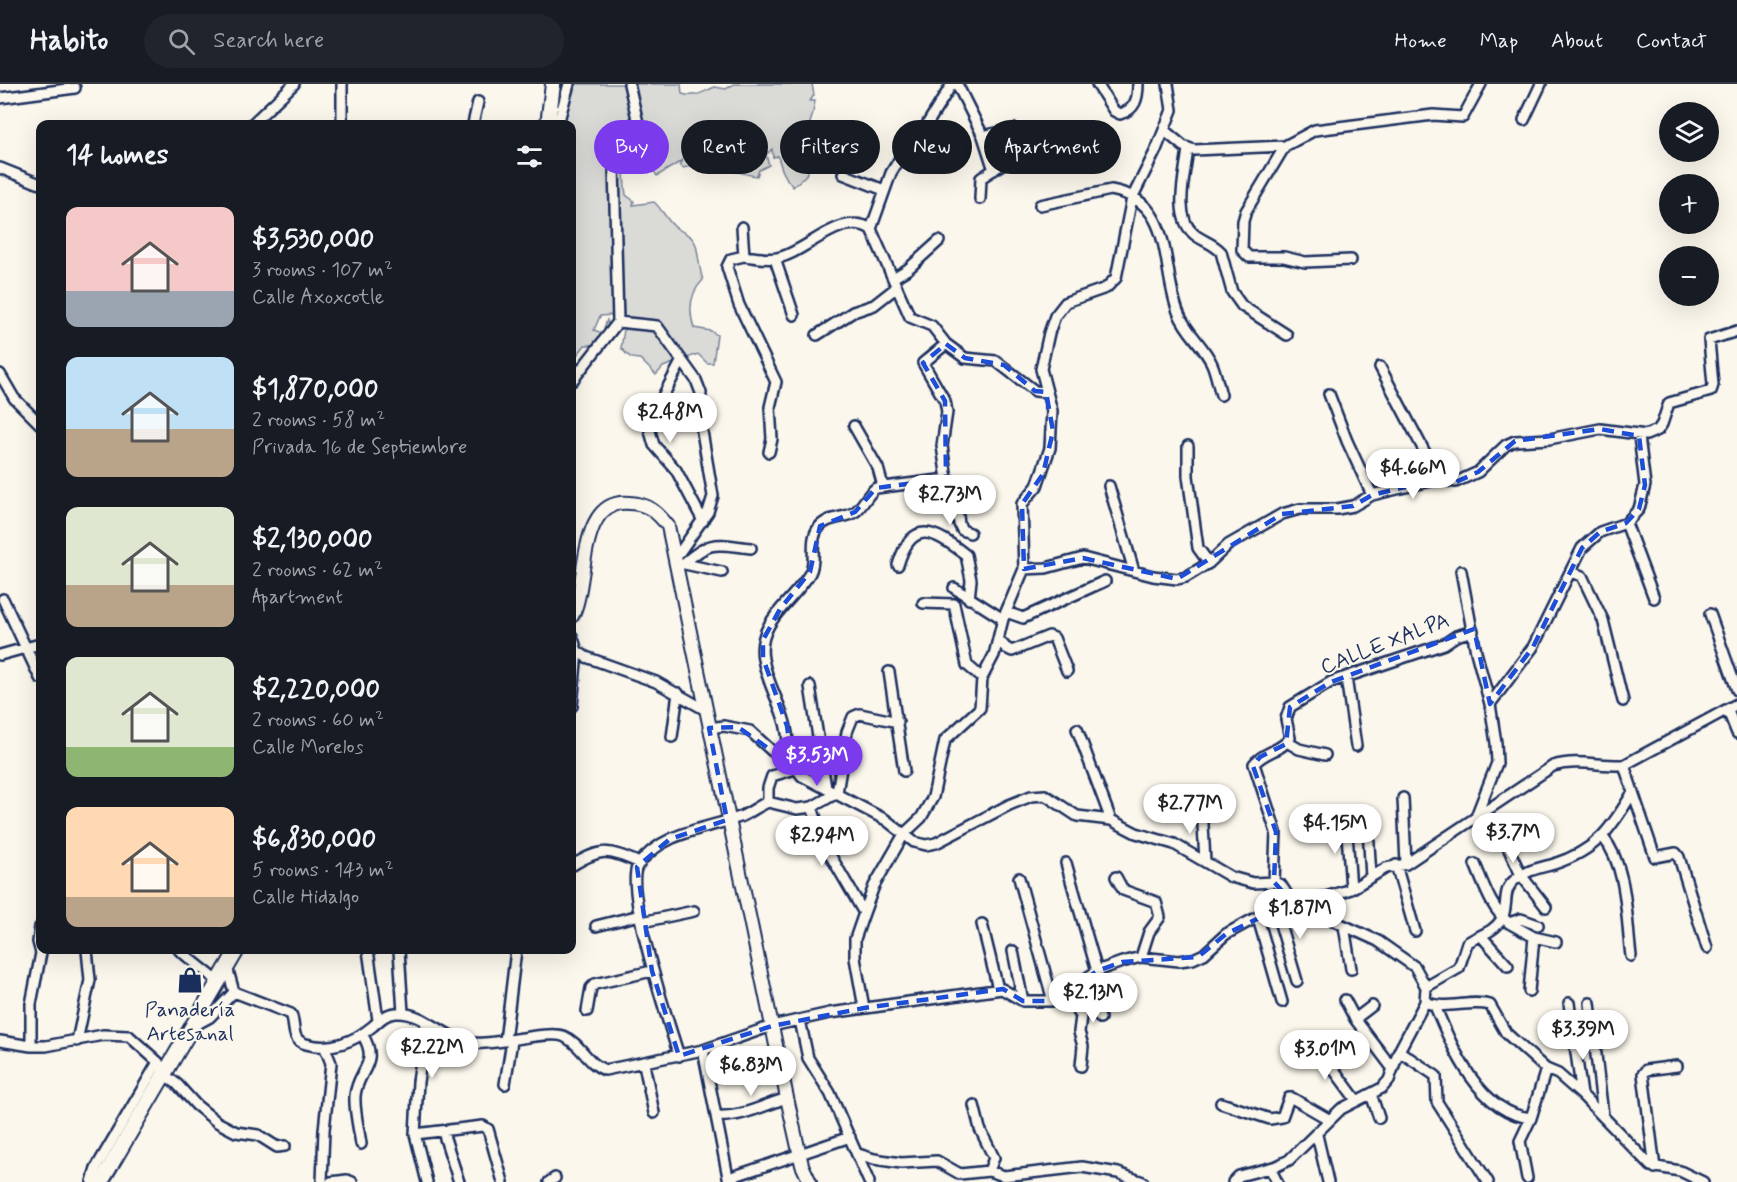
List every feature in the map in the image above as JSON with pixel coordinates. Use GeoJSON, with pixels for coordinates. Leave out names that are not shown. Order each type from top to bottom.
{"type":"FeatureCollection","features":[{"type":"Feature","properties":{"kind":"main road"},"geometry":{"type":"LineString","coordinates":[[548,120],[552,84]]}},
{"type":"Feature","properties":{"kind":"main road"},"geometry":{"type":"LineString","coordinates":[[576,583],[589,536],[596,520],[610,507],[625,502],[642,504],[658,513],[668,526],[678,562],[704,709],[787,1098],[800,1155],[810,1182]]}},
{"type":"Feature","properties":{"kind":"main road"},"geometry":{"type":"LineString","coordinates":[[101,1182],[130,1128],[165,1075],[235,954]]}},
{"type":"Feature","properties":{"kind":"street"},"geometry":{"type":"LineString","coordinates":[[11,84],[14,96]]}},
{"type":"Feature","properties":{"kind":"street"},"geometry":{"type":"LineString","coordinates":[[256,120],[294,84]]}},
{"type":"Feature","properties":{"kind":"street"},"geometry":{"type":"LineString","coordinates":[[342,84],[342,120]]}},
{"type":"Feature","properties":{"kind":"street"},"geometry":{"type":"LineString","coordinates":[[559,120],[569,84]]}},
{"type":"Feature","properties":{"kind":"street"},"geometry":{"type":"LineString","coordinates":[[576,376],[618,322],[614,166],[635,133],[638,123],[629,84]]}},
{"type":"Feature","properties":{"kind":"street"},"geometry":{"type":"LineString","coordinates":[[952,84],[926,126],[902,155],[885,190],[871,229],[910,316],[932,326],[946,344],[965,358],[996,361],[1035,391],[1046,392]]}},
{"type":"Feature","properties":{"kind":"street"},"geometry":{"type":"LineString","coordinates":[[957,84],[984,139]]}},
{"type":"Feature","properties":{"kind":"street"},"geometry":{"type":"LineString","coordinates":[[1097,84],[1114,111],[1120,114],[1131,109],[1138,99],[1138,84]]}},
{"type":"Feature","properties":{"kind":"street"},"geometry":{"type":"LineString","coordinates":[[864,1008],[855,958],[855,939],[864,913],[874,886],[903,834],[921,818],[933,797],[945,740],[980,708],[982,678],[994,655],[1005,616],[1024,569],[1022,504],[1043,474],[1053,431],[1052,411],[1041,369],[1055,316],[1066,302],[1112,285],[1116,278],[1132,198],[1165,131],[1172,110],[1168,84]]}},
{"type":"Feature","properties":{"kind":"street"},"geometry":{"type":"LineString","coordinates":[[1165,131],[1188,148],[1206,150],[1285,146],[1315,130],[1433,115],[1463,117],[1480,84]]}},
{"type":"Feature","properties":{"kind":"street"},"geometry":{"type":"LineString","coordinates":[[1524,120],[1541,84]]}},
{"type":"Feature","properties":{"kind":"street"},"geometry":{"type":"LineString","coordinates":[[0,98],[75,88]]}},
{"type":"Feature","properties":{"kind":"street"},"geometry":{"type":"LineString","coordinates":[[474,120],[478,102]]}},
{"type":"Feature","properties":{"kind":"street"},"geometry":{"type":"LineString","coordinates":[[1285,146],[1283,153],[1246,211],[1243,221],[1242,250],[1249,257],[1284,257],[1305,262],[1352,260]]}},
{"type":"Feature","properties":{"kind":"street"},"geometry":{"type":"LineString","coordinates":[[1188,148],[1182,210],[1185,223],[1194,234],[1221,252],[1232,292],[1242,306],[1287,335]]}},
{"type":"Feature","properties":{"kind":"street"},"geometry":{"type":"LineString","coordinates":[[0,168],[36,182]]}},
{"type":"Feature","properties":{"kind":"street"},"geometry":{"type":"LineString","coordinates":[[843,174],[885,190]]}},
{"type":"Feature","properties":{"kind":"street"},"geometry":{"type":"LineString","coordinates":[[980,199],[980,180],[988,174]]}},
{"type":"Feature","properties":{"kind":"street"},"geometry":{"type":"LineString","coordinates":[[1040,205],[1111,190],[1147,207],[1160,227],[1177,311],[1185,328],[1212,363],[1221,395]]}},
{"type":"Feature","properties":{"kind":"street"},"geometry":{"type":"LineString","coordinates":[[769,452],[772,439],[770,407],[776,382],[739,305],[727,267],[731,259],[744,256],[775,259],[854,223],[871,229]]}},
{"type":"Feature","properties":{"kind":"street"},"geometry":{"type":"LineString","coordinates":[[742,226],[744,256]]}},
{"type":"Feature","properties":{"kind":"street"},"geometry":{"type":"LineString","coordinates":[[817,335],[853,312],[874,305],[939,241]]}},
{"type":"Feature","properties":{"kind":"street"},"geometry":{"type":"LineString","coordinates":[[775,259],[795,315]]}},
{"type":"Feature","properties":{"kind":"street"},"geometry":{"type":"LineString","coordinates":[[618,322],[657,326],[696,380],[701,393],[699,414],[713,496],[703,521],[678,562]]}},
{"type":"Feature","properties":{"kind":"street"},"geometry":{"type":"LineString","coordinates":[[1024,569],[1046,568],[1083,558],[1177,579],[1209,563],[1228,545],[1282,514],[1300,509],[1337,509],[1353,506],[1372,495],[1439,479],[1456,482],[1478,472],[1506,445],[1515,441],[1549,439],[1600,429],[1639,436],[1658,430],[1669,403],[1711,391],[1713,385],[1709,340],[1737,331]]}},
{"type":"Feature","properties":{"kind":"street"},"geometry":{"type":"LineString","coordinates":[[946,344],[923,363],[945,401],[947,412],[942,446],[947,480]]}},
{"type":"Feature","properties":{"kind":"street"},"geometry":{"type":"LineString","coordinates":[[681,362],[652,417],[650,431],[654,445],[676,470],[703,521]]}},
{"type":"Feature","properties":{"kind":"street"},"geometry":{"type":"LineString","coordinates":[[1380,367],[1439,479]]}},
{"type":"Feature","properties":{"kind":"street"},"geometry":{"type":"LineString","coordinates":[[0,374],[14,398],[36,420]]}},
{"type":"Feature","properties":{"kind":"street"},"geometry":{"type":"LineString","coordinates":[[1329,394],[1347,441],[1372,495]]}},
{"type":"Feature","properties":{"kind":"street"},"geometry":{"type":"LineString","coordinates":[[854,426],[878,468],[883,486]]}},
{"type":"Feature","properties":{"kind":"street"},"geometry":{"type":"LineString","coordinates":[[1490,704],[1533,647],[1582,548],[1591,539],[1626,523],[1639,509],[1645,485],[1639,436]]}},
{"type":"Feature","properties":{"kind":"street"},"geometry":{"type":"LineString","coordinates":[[1188,446],[1188,476],[1198,548],[1209,563]]}},
{"type":"Feature","properties":{"kind":"street"},"geometry":{"type":"LineString","coordinates":[[970,532],[962,530],[959,525],[954,483],[947,480],[883,486],[871,491],[855,512],[845,517],[831,519],[820,526],[812,545],[813,563],[810,572],[780,609],[763,640],[763,658],[767,672],[788,726],[787,756],[795,769],[886,820],[914,842],[926,845],[936,843],[1030,796],[1045,795],[1077,816],[1112,820],[1136,833],[1174,844],[1231,877],[1253,883],[1274,882],[1281,885],[1292,902],[1391,950],[1415,967],[1426,987],[1425,1002],[1400,1051],[1389,1080],[1371,1094],[1341,1109],[1289,1160],[1270,1168],[1239,1176],[1233,1182]]}},
{"type":"Feature","properties":{"kind":"street"},"geometry":{"type":"LineString","coordinates":[[1109,486],[1134,571]]}},
{"type":"Feature","properties":{"kind":"street"},"geometry":{"type":"LineString","coordinates":[[1626,523],[1654,598]]}},
{"type":"Feature","properties":{"kind":"street"},"geometry":{"type":"LineString","coordinates":[[898,565],[904,544],[912,536],[921,533],[946,539],[966,555],[969,562],[971,580],[969,599]]}},
{"type":"Feature","properties":{"kind":"street"},"geometry":{"type":"LineString","coordinates":[[678,562],[712,544],[751,548]]}},
{"type":"Feature","properties":{"kind":"street"},"geometry":{"type":"LineString","coordinates":[[678,562],[722,572]]}},
{"type":"Feature","properties":{"kind":"street"},"geometry":{"type":"LineString","coordinates":[[1461,571],[1473,631]]}},
{"type":"Feature","properties":{"kind":"street"},"geometry":{"type":"LineString","coordinates":[[1571,572],[1582,576],[1604,620],[1623,701]]}},
{"type":"Feature","properties":{"kind":"street"},"geometry":{"type":"LineString","coordinates":[[954,588],[969,599],[1005,616],[1023,618],[1105,581]]}},
{"type":"Feature","properties":{"kind":"street"},"geometry":{"type":"LineString","coordinates":[[3,599],[36,668]]}},
{"type":"Feature","properties":{"kind":"street"},"geometry":{"type":"LineString","coordinates":[[923,603],[954,604],[967,665],[982,678]]}},
{"type":"Feature","properties":{"kind":"street"},"geometry":{"type":"LineString","coordinates":[[1710,614],[1737,690]]}},
{"type":"Feature","properties":{"kind":"street","name":"CALLE XALPA"},"geometry":{"type":"LineString","coordinates":[[1287,742],[1290,731],[1286,719],[1290,707],[1317,690],[1346,677],[1444,644],[1456,636],[1473,631],[1490,704],[1497,763],[1477,814]]}},
{"type":"Feature","properties":{"kind":"street"},"geometry":{"type":"LineString","coordinates":[[998,639],[1012,651],[1049,636],[1054,638],[1067,671]]}},
{"type":"Feature","properties":{"kind":"street"},"geometry":{"type":"LineString","coordinates":[[0,655],[36,645]]}},
{"type":"Feature","properties":{"kind":"street"},"geometry":{"type":"LineString","coordinates":[[576,648],[576,662]]}},
{"type":"Feature","properties":{"kind":"street"},"geometry":{"type":"LineString","coordinates":[[577,651],[586,657],[678,693],[704,709]]}},
{"type":"Feature","properties":{"kind":"street"},"geometry":{"type":"LineString","coordinates":[[889,672],[904,771]]}},
{"type":"Feature","properties":{"kind":"street"},"geometry":{"type":"LineString","coordinates":[[1346,677],[1356,746]]}},
{"type":"Feature","properties":{"kind":"street"},"geometry":{"type":"LineString","coordinates":[[810,686],[826,788]]}},
{"type":"Feature","properties":{"kind":"street"},"geometry":{"type":"LineString","coordinates":[[672,737],[678,693]]}},
{"type":"Feature","properties":{"kind":"street"},"geometry":{"type":"LineString","coordinates":[[234,992],[291,1014],[295,1036],[303,1044],[325,1048],[352,1040],[382,1016],[403,1013],[466,1042],[508,1041],[561,1035],[578,1046],[598,1068],[605,1070],[644,1064],[703,1050],[772,1026],[864,1008],[901,1005],[998,989],[1023,1001],[1053,1001],[1097,971],[1141,957],[1179,961],[1193,959],[1204,954],[1226,934],[1275,908],[1292,902],[1326,897],[1351,888],[1401,864],[1553,766],[1575,761],[1603,766],[1624,765],[1728,711],[1737,704]]}},
{"type":"Feature","properties":{"kind":"street"},"geometry":{"type":"LineString","coordinates":[[1728,711],[1737,733]]}},
{"type":"Feature","properties":{"kind":"street"},"geometry":{"type":"LineString","coordinates":[[837,793],[847,732],[853,717],[860,714],[898,722]]}},
{"type":"Feature","properties":{"kind":"street"},"geometry":{"type":"LineString","coordinates":[[709,728],[724,726],[750,731],[772,752],[787,756]]}},
{"type":"Feature","properties":{"kind":"street"},"geometry":{"type":"LineString","coordinates":[[1077,729],[1112,820]]}},
{"type":"Feature","properties":{"kind":"street"},"geometry":{"type":"LineString","coordinates":[[1274,882],[1276,832],[1254,764],[1260,757],[1287,742],[1325,755]]}},
{"type":"Feature","properties":{"kind":"street"},"geometry":{"type":"LineString","coordinates":[[1624,765],[1655,857],[1676,853],[1679,857],[1707,948]]}},
{"type":"Feature","properties":{"kind":"street"},"geometry":{"type":"LineString","coordinates":[[768,802],[768,788],[772,776],[795,769]]}},
{"type":"Feature","properties":{"kind":"street"},"geometry":{"type":"LineString","coordinates":[[1506,920],[1506,889],[1521,875],[1568,858],[1603,837],[1633,792]]}},
{"type":"Feature","properties":{"kind":"street"},"geometry":{"type":"LineString","coordinates":[[679,1056],[652,971],[641,919],[635,872],[640,863],[670,839],[746,814],[768,802],[786,807],[812,807],[837,793]]}},
{"type":"Feature","properties":{"kind":"street"},"geometry":{"type":"LineString","coordinates":[[1403,798],[1401,864],[1415,931]]}},
{"type":"Feature","properties":{"kind":"street"},"geometry":{"type":"LineString","coordinates":[[1202,806],[1205,862]]}},
{"type":"Feature","properties":{"kind":"street"},"geometry":{"type":"LineString","coordinates":[[812,807],[825,846],[864,913]]}},
{"type":"Feature","properties":{"kind":"street"},"geometry":{"type":"LineString","coordinates":[[1367,812],[1371,877]]}},
{"type":"Feature","properties":{"kind":"street"},"geometry":{"type":"LineString","coordinates":[[1346,820],[1351,888]]}},
{"type":"Feature","properties":{"kind":"street"},"geometry":{"type":"LineString","coordinates":[[1603,837],[1621,875],[1631,956]]}},
{"type":"Feature","properties":{"kind":"street"},"geometry":{"type":"LineString","coordinates":[[1504,840],[1521,875],[1546,908]]}},
{"type":"Feature","properties":{"kind":"street"},"geometry":{"type":"LineString","coordinates":[[576,864],[595,852],[609,851],[640,863]]}},
{"type":"Feature","properties":{"kind":"street"},"geometry":{"type":"LineString","coordinates":[[1066,863],[1097,971]]}},
{"type":"Feature","properties":{"kind":"street"},"geometry":{"type":"LineString","coordinates":[[1475,864],[1491,901],[1506,920],[1534,937],[1556,942]]}},
{"type":"Feature","properties":{"kind":"street"},"geometry":{"type":"LineString","coordinates":[[1116,877],[1123,890],[1156,902],[1160,917],[1149,932],[1141,957]]}},
{"type":"Feature","properties":{"kind":"street"},"geometry":{"type":"LineString","coordinates":[[1019,878],[1053,1001]]}},
{"type":"Feature","properties":{"kind":"street"},"geometry":{"type":"LineString","coordinates":[[1275,908],[1297,981]]}},
{"type":"Feature","properties":{"kind":"street"},"geometry":{"type":"LineString","coordinates":[[596,926],[694,911]]}},
{"type":"Feature","properties":{"kind":"street"},"geometry":{"type":"LineString","coordinates":[[1258,918],[1282,1002]]}},
{"type":"Feature","properties":{"kind":"street"},"geometry":{"type":"LineString","coordinates":[[1426,987],[1459,968],[1467,943],[1482,937],[1506,920],[1521,920],[1538,925]]}},
{"type":"Feature","properties":{"kind":"street"},"geometry":{"type":"LineString","coordinates":[[982,924],[998,989]]}},
{"type":"Feature","properties":{"kind":"street"},"geometry":{"type":"LineString","coordinates":[[1344,926],[1351,969]]}},
{"type":"Feature","properties":{"kind":"street"},"geometry":{"type":"LineString","coordinates":[[1482,937],[1509,966]]}},
{"type":"Feature","properties":{"kind":"street"},"geometry":{"type":"LineString","coordinates":[[1529,991],[1534,937]]}},
{"type":"Feature","properties":{"kind":"street"},"geometry":{"type":"LineString","coordinates":[[1013,951],[1023,1001]]}},
{"type":"Feature","properties":{"kind":"street"},"geometry":{"type":"LineString","coordinates":[[31,1046],[31,1004],[41,954]]}},
{"type":"Feature","properties":{"kind":"street"},"geometry":{"type":"LineString","coordinates":[[77,1041],[77,1028],[90,980],[87,954]]}},
{"type":"Feature","properties":{"kind":"street"},"geometry":{"type":"LineString","coordinates":[[185,954],[219,982]]}},
{"type":"Feature","properties":{"kind":"street"},"geometry":{"type":"LineString","coordinates":[[369,954],[378,1020]]}},
{"type":"Feature","properties":{"kind":"street"},"geometry":{"type":"LineString","coordinates":[[399,954],[403,1013]]}},
{"type":"Feature","properties":{"kind":"street"},"geometry":{"type":"LineString","coordinates":[[505,1084],[516,954]]}},
{"type":"Feature","properties":{"kind":"street"},"geometry":{"type":"LineString","coordinates":[[227,967],[234,992]]}},
{"type":"Feature","properties":{"kind":"street"},"geometry":{"type":"LineString","coordinates":[[587,1011],[591,988],[595,984],[652,971]]}},
{"type":"Feature","properties":{"kind":"street"},"geometry":{"type":"LineString","coordinates":[[1081,980],[1100,1018]]}},
{"type":"Feature","properties":{"kind":"street"},"geometry":{"type":"LineString","coordinates":[[195,1024],[210,1017],[234,992]]}},
{"type":"Feature","properties":{"kind":"street"},"geometry":{"type":"LineString","coordinates":[[1065,992],[1080,1016],[1079,1032],[1083,1046],[1081,1066]]}},
{"type":"Feature","properties":{"kind":"street"},"geometry":{"type":"LineString","coordinates":[[1345,1000],[1355,1019],[1393,1069]]}},
{"type":"Feature","properties":{"kind":"street"},"geometry":{"type":"LineString","coordinates":[[1425,1002],[1435,1006],[1480,1002],[1490,1005],[1506,1032],[1545,1069],[1558,1074],[1582,1095],[1655,1168],[1680,1171],[1703,1182]]}},
{"type":"Feature","properties":{"kind":"street"},"geometry":{"type":"LineString","coordinates":[[1569,1003],[1582,1095]]}},
{"type":"Feature","properties":{"kind":"street"},"geometry":{"type":"LineString","coordinates":[[1590,1003],[1603,1115]]}},
{"type":"Feature","properties":{"kind":"street"},"geometry":{"type":"LineString","coordinates":[[1355,1019],[1372,1006]]}},
{"type":"Feature","properties":{"kind":"street"},"geometry":{"type":"LineString","coordinates":[[1435,1006],[1451,1045],[1476,1086],[1508,1110],[1531,1118]]}},
{"type":"Feature","properties":{"kind":"street"},"geometry":{"type":"LineString","coordinates":[[800,1020],[808,1058],[830,1093],[869,1182]]}},
{"type":"Feature","properties":{"kind":"street"},"geometry":{"type":"LineString","coordinates":[[426,1023],[418,1082],[415,1134],[427,1182]]}},
{"type":"Feature","properties":{"kind":"street"},"geometry":{"type":"LineString","coordinates":[[361,1144],[355,1095],[370,1059],[367,1041],[362,1034]]}},
{"type":"Feature","properties":{"kind":"street"},"geometry":{"type":"LineString","coordinates":[[0,1041],[31,1046],[77,1041],[103,1035],[129,1036],[158,1062],[165,1075],[217,1122],[236,1132],[258,1135],[277,1146],[285,1146]]}},
{"type":"Feature","properties":{"kind":"street"},"geometry":{"type":"LineString","coordinates":[[1315,1044],[1357,1101]]}},
{"type":"Feature","properties":{"kind":"street"},"geometry":{"type":"LineString","coordinates":[[322,1182],[324,1130],[332,1063],[325,1048]]}},
{"type":"Feature","properties":{"kind":"street"},"geometry":{"type":"LineString","coordinates":[[703,1050],[729,1180],[779,1160],[850,1137]]}},
{"type":"Feature","properties":{"kind":"street"},"geometry":{"type":"LineString","coordinates":[[1400,1051],[1436,1076],[1437,1102],[1488,1182]]}},
{"type":"Feature","properties":{"kind":"street"},"geometry":{"type":"LineString","coordinates":[[92,1182],[96,1168],[158,1062]]}},
{"type":"Feature","properties":{"kind":"street"},"geometry":{"type":"LineString","coordinates":[[644,1064],[654,1113]]}},
{"type":"Feature","properties":{"kind":"street"},"geometry":{"type":"LineString","coordinates":[[1655,1168],[1643,1074],[1646,1070],[1677,1066]]}},
{"type":"Feature","properties":{"kind":"street"},"geometry":{"type":"LineString","coordinates":[[1527,1178],[1520,1141],[1531,1118],[1545,1069]]}},
{"type":"Feature","properties":{"kind":"street"},"geometry":{"type":"LineString","coordinates":[[1371,1094],[1379,1118]]}},
{"type":"Feature","properties":{"kind":"street"},"geometry":{"type":"LineString","coordinates":[[716,1116],[727,1117],[787,1098]]}},
{"type":"Feature","properties":{"kind":"street"},"geometry":{"type":"LineString","coordinates":[[1221,1103],[1270,1119],[1282,1117],[1289,1098],[1292,1098],[1330,1120]]}},
{"type":"Feature","properties":{"kind":"street"},"geometry":{"type":"LineString","coordinates":[[974,1105],[980,1129],[994,1158],[990,1171]]}},
{"type":"Feature","properties":{"kind":"street"},"geometry":{"type":"LineString","coordinates":[[415,1134],[483,1126],[488,1129],[503,1182]]}},
{"type":"Feature","properties":{"kind":"street"},"geometry":{"type":"LineString","coordinates":[[443,1132],[459,1182]]}},
{"type":"Feature","properties":{"kind":"street"},"geometry":{"type":"LineString","coordinates":[[1317,1135],[1328,1182]]}},
{"type":"Feature","properties":{"kind":"street"},"geometry":{"type":"LineString","coordinates":[[858,1154],[901,1164],[937,1161],[960,1174],[990,1171],[1004,1176],[1073,1168],[1143,1182]]}},
{"type":"Feature","properties":{"kind":"street"},"geometry":{"type":"LineString","coordinates":[[1270,1168],[1277,1182]]}},
{"type":"Feature","properties":{"kind":"street"},"geometry":{"type":"LineString","coordinates":[[331,1182],[352,1182]]}},
{"type":"Feature","properties":{"kind":"highlighted area"},"geometry":{"type":"Polygon","coordinates":[[[946,344],[965,358],[1004,365],[1035,391],[1046,392],[1053,431],[1043,474],[1022,504],[1024,569],[1083,558],[1177,579],[1282,514],[1353,506],[1372,495],[1439,479],[1456,482],[1478,472],[1515,441],[1600,429],[1639,436],[1645,485],[1639,509],[1626,523],[1600,532],[1582,548],[1533,647],[1490,704],[1474,629],[1331,682],[1290,707],[1286,744],[1260,757],[1253,766],[1276,832],[1274,882],[1292,902],[1226,934],[1198,957],[1122,962],[1097,971],[1053,1001],[1023,1001],[1003,989],[864,1008],[772,1026],[679,1056],[652,971],[637,867],[670,839],[727,820],[709,728],[738,727],[772,751],[791,755],[787,726],[763,658],[763,640],[780,609],[810,572],[820,526],[855,512],[876,488],[946,479],[945,401],[923,363],[946,344]]]}},
{"type":"Feature","properties":{"kind":"shaded area"},"geometry":{"type":"Polygon","coordinates":[[[559,84],[681,84],[682,94],[691,95],[715,87],[726,89],[734,84],[812,84],[814,95],[810,101],[815,101],[811,120],[780,120],[780,162],[778,156],[773,157],[772,149],[768,153],[768,120],[681,120],[681,161],[669,169],[669,120],[594,120],[594,174],[624,174],[626,195],[634,201],[633,205],[654,202],[672,225],[690,236],[695,242],[703,280],[698,285],[691,303],[691,316],[694,328],[711,331],[717,335],[713,363],[707,363],[698,354],[663,367],[656,375],[640,359],[629,356],[621,348],[624,330],[627,328],[625,322],[613,315],[600,316],[594,330],[602,333],[607,320],[609,327],[603,341],[597,339],[592,345],[585,345],[576,355],[576,120],[556,120],[556,97],[559,84]]]}},
{"type":"Feature","properties":{"kind":"shaded area"},"geometry":{"type":"Polygon","coordinates":[[[784,174],[807,174],[793,187],[784,174]]]}},
{"type":"Feature","properties":{"kind":"place","name":"Panadería Artesanal"},"geometry":{"type":"Point","coordinates":[190,980]}}]}
